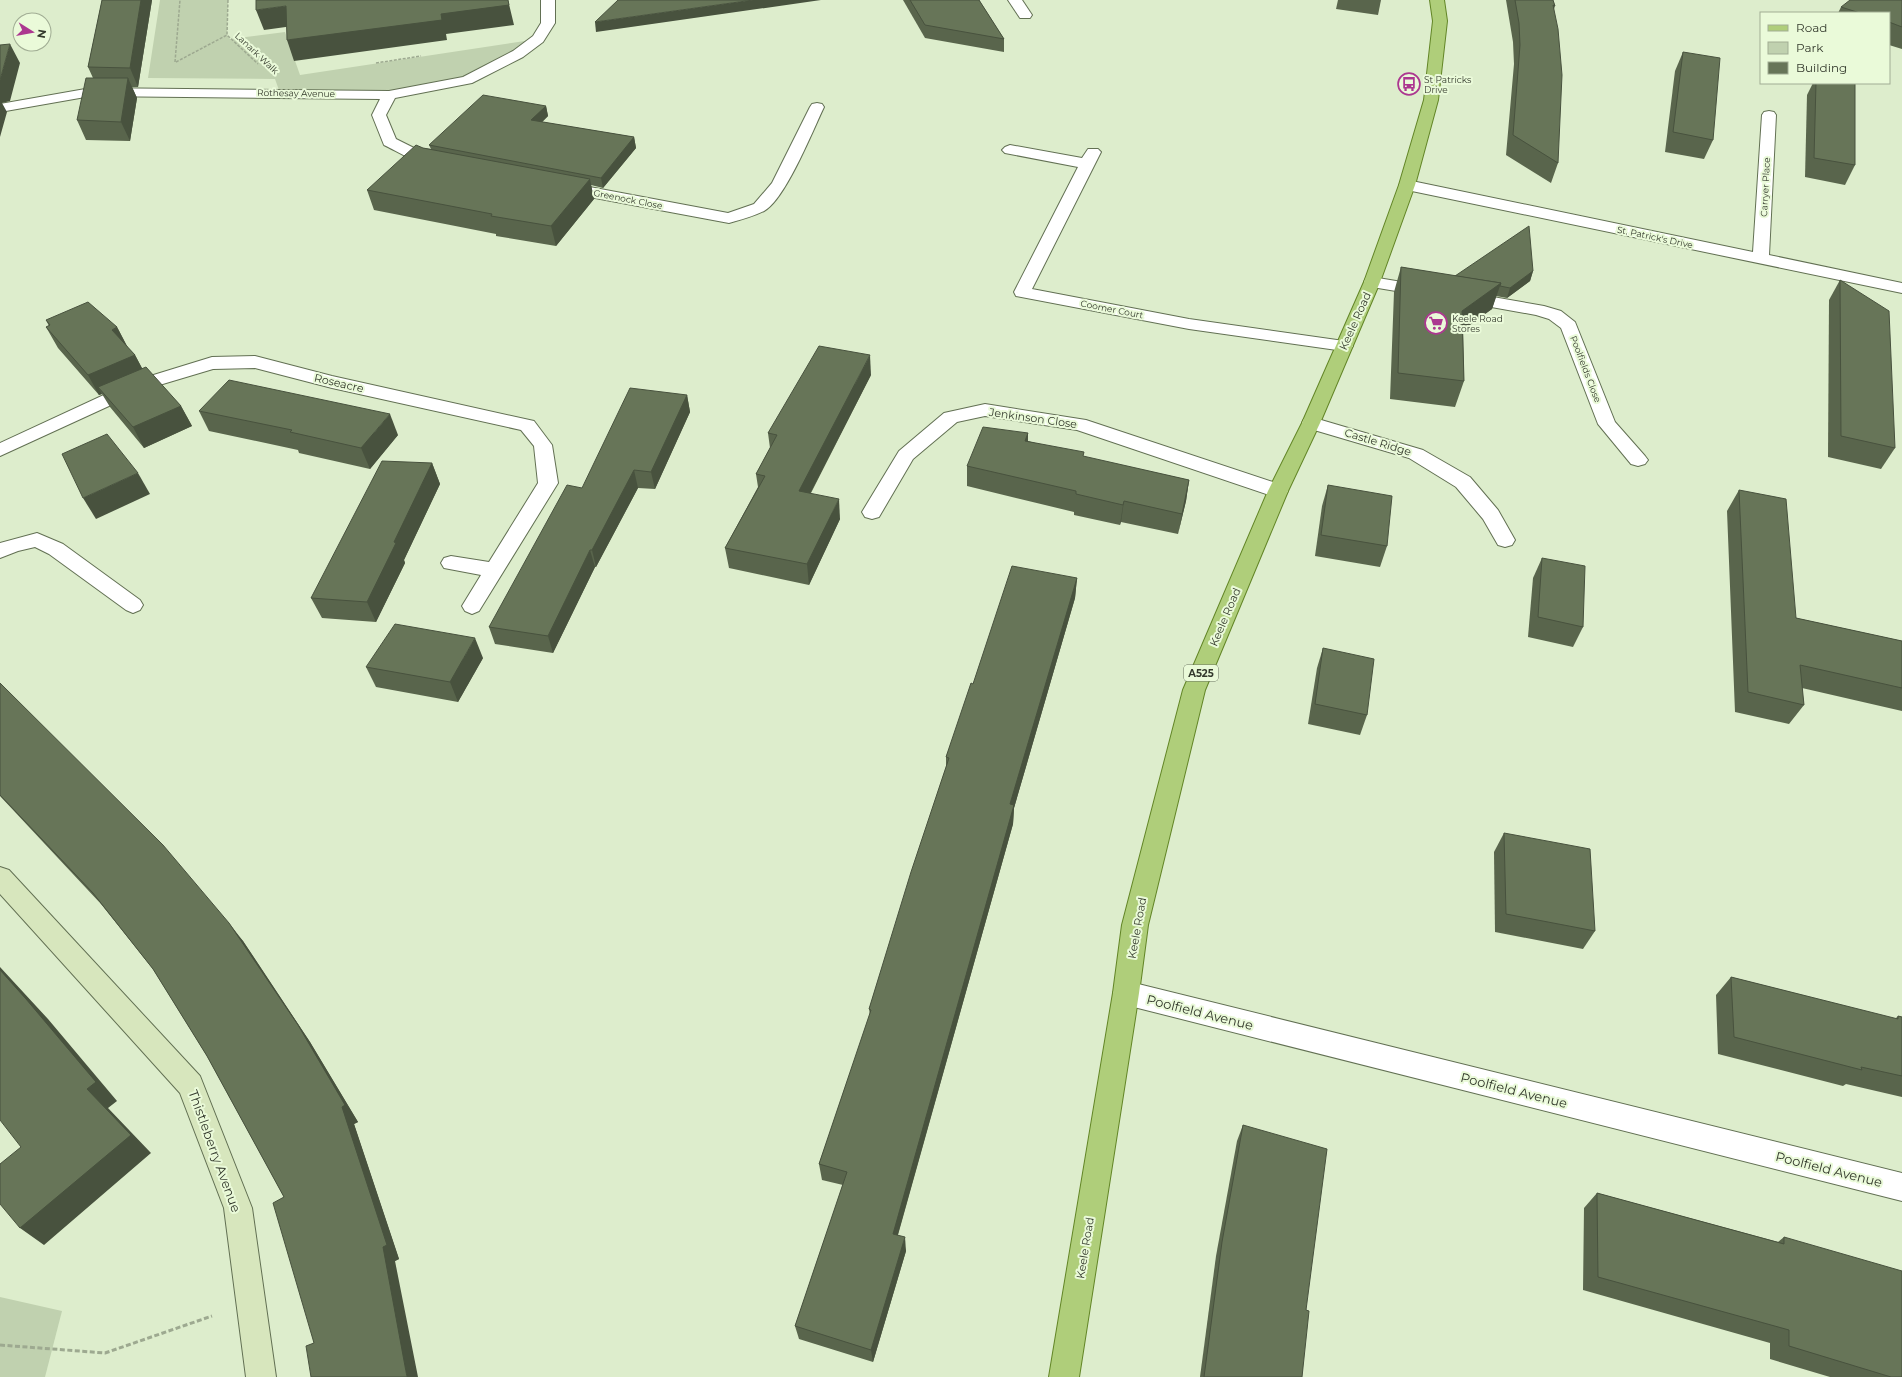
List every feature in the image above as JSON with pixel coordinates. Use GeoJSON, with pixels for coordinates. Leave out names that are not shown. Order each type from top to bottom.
{"type":"FeatureCollection","features":[{"type":"Feature","properties":{"kind":"main road","name":"Keele Road"},"geometry":{"type":"LineString","coordinates":[[1064,1377],[1126,993],[1135,925],[1194,690],[1278,491],[1311,423],[1372,282],[1407,186],[1431,100],[1440,21],[1437,0]]}},
{"type":"Feature","properties":{"kind":"street","name":"Rothesay Avenue"},"geometry":{"type":"LineString","coordinates":[[0,108],[91,92],[389,95],[467,80],[518,54],[538,39],[548,23],[548,0]]}},
{"type":"Feature","properties":{"kind":"street"},"geometry":{"type":"LineString","coordinates":[[1015,0],[1025,15]]}},
{"type":"Feature","properties":{"kind":"street"},"geometry":{"type":"LineString","coordinates":[[389,95],[379,115],[389,142],[429,161],[452,166]]}},
{"type":"Feature","properties":{"kind":"street","name":"Greenock Close"},"geometry":{"type":"LineString","coordinates":[[552,185],[728,218],[760,207],[779,185],[817,107]]}},
{"type":"Feature","properties":{"kind":"street","name":"Carryer Place"},"geometry":{"type":"LineString","coordinates":[[1761,258],[1769,115]]}},
{"type":"Feature","properties":{"kind":"street","name":"Coomer Court"},"geometry":{"type":"LineString","coordinates":[[1010,150],[1091,158],[1022,292],[1189,324],[1344,346]]}},
{"type":"Feature","properties":{"kind":"street","name":"St. Patrick's Drive"},"geometry":{"type":"LineString","coordinates":[[1407,186],[1902,288]]}},
{"type":"Feature","properties":{"kind":"street","name":"Poolfields Close"},"geometry":{"type":"LineString","coordinates":[[1372,282],[1538,310],[1555,315],[1569,326],[1607,424],[1638,460]]}},
{"type":"Feature","properties":{"kind":"street","name":"Roseacre"},"geometry":{"type":"LineString","coordinates":[[0,450],[140,385],[212,363],[255,362],[332,382],[527,425],[543,444],[548,483],[472,606]]}},
{"type":"Feature","properties":{"kind":"street","name":"Jenkinson Close"},"geometry":{"type":"LineString","coordinates":[[872,512],[906,455],[951,417],[985,410],[1079,424],[1278,491]]}},
{"type":"Feature","properties":{"kind":"street","name":"Castle Ridge"},"geometry":{"type":"LineString","coordinates":[[1311,423],[1416,454],[1463,482],[1491,515],[1505,540]]}},
{"type":"Feature","properties":{"kind":"street"},"geometry":{"type":"LineString","coordinates":[[0,551],[13,545],[37,540],[56,548],[133,605]]}},
{"type":"Feature","properties":{"kind":"street"},"geometry":{"type":"LineString","coordinates":[[451,563],[494,570]]}},
{"type":"Feature","properties":{"kind":"street","name":"Thistleberry Avenue"},"geometry":{"type":"LineString","coordinates":[[0,877],[190,1085],[238,1208],[261,1377]]}},
{"type":"Feature","properties":{"kind":"street","name":"Poolfield Avenue"},"geometry":{"type":"LineString","coordinates":[[1126,993],[1902,1187]]}},
{"type":"Feature","properties":{"kind":"path"},"geometry":{"type":"LineString","coordinates":[[175,62],[180,0]]}},
{"type":"Feature","properties":{"kind":"path","name":"Lanark Walk"},"geometry":{"type":"LineString","coordinates":[[228,0],[226,35],[275,79],[280,93]]}},
{"type":"Feature","properties":{"kind":"path"},"geometry":{"type":"LineString","coordinates":[[369,64],[423,56]]}},
{"type":"Feature","properties":{"kind":"path"},"geometry":{"type":"LineString","coordinates":[[0,1345],[105,1352],[250,1302]]}},
{"type":"Feature","properties":{"kind":"green space"},"geometry":{"type":"Polygon","coordinates":[[[160,0],[228,0],[227,35],[230,39],[285,32],[300,75],[538,39],[467,80],[389,95],[280,93],[275,79],[148,78],[160,0]]]}},
{"type":"Feature","properties":{"kind":"green space"},"geometry":{"type":"Polygon","coordinates":[[[0,1297],[62,1311],[45,1377],[0,1377],[0,1297]]]}},
{"type":"Feature","properties":{"kind":"building"},"geometry":{"type":"Polygon","coordinates":[[[102,0],[141,0],[130,68],[88,67],[102,0]]]}},
{"type":"Feature","properties":{"kind":"building"},"geometry":{"type":"Polygon","coordinates":[[[256,0],[508,0],[509,5],[441,14],[442,20],[287,40],[286,6],[256,10],[256,0]]]}},
{"type":"Feature","properties":{"kind":"building"},"geometry":{"type":"Polygon","coordinates":[[[618,0],[753,0],[595,22],[618,0]]]}},
{"type":"Feature","properties":{"kind":"building"},"geometry":{"type":"Polygon","coordinates":[[[910,0],[979,0],[1004,39],[925,25],[910,0]]]}},
{"type":"Feature","properties":{"kind":"building"},"geometry":{"type":"Polygon","coordinates":[[[1515,0],[1553,0],[1555,6],[1553,5],[1558,29],[1562,75],[1558,163],[1513,135],[1520,45],[1519,23],[1515,0]]]}},
{"type":"Feature","properties":{"kind":"building"},"geometry":{"type":"Polygon","coordinates":[[[1850,0],[1902,0],[1902,27],[1890,22],[1890,12],[1857,12],[1841,7],[1850,0]]]}},
{"type":"Feature","properties":{"kind":"building"},"geometry":{"type":"Polygon","coordinates":[[[10,44],[0,80],[0,45],[10,44]]]}},
{"type":"Feature","properties":{"kind":"building"},"geometry":{"type":"Polygon","coordinates":[[[1683,52],[1720,58],[1713,140],[1673,132],[1683,52]]]}},
{"type":"Feature","properties":{"kind":"building"},"geometry":{"type":"Polygon","coordinates":[[[86,78],[128,78],[121,122],[77,120],[86,78]]]}},
{"type":"Feature","properties":{"kind":"building"},"geometry":{"type":"Polygon","coordinates":[[[1816,84],[1855,84],[1855,165],[1814,158],[1816,84]]]}},
{"type":"Feature","properties":{"kind":"building"},"geometry":{"type":"Polygon","coordinates":[[[483,95],[546,106],[531,120],[634,137],[601,178],[429,145],[483,95]]]}},
{"type":"Feature","properties":{"kind":"building"},"geometry":{"type":"Polygon","coordinates":[[[416,145],[423,148],[590,179],[551,226],[491,216],[492,214],[367,190],[416,145]]]}},
{"type":"Feature","properties":{"kind":"building"},"geometry":{"type":"Polygon","coordinates":[[[1529,226],[1533,271],[1510,288],[1500,286],[1501,283],[1455,276],[1529,226]]]}},
{"type":"Feature","properties":{"kind":"building"},"geometry":{"type":"Polygon","coordinates":[[[1401,267],[1501,283],[1462,311],[1464,381],[1398,373],[1401,267]]]}},
{"type":"Feature","properties":{"kind":"building"},"geometry":{"type":"Polygon","coordinates":[[[1840,280],[1889,311],[1895,448],[1841,436],[1840,280]]]}},
{"type":"Feature","properties":{"kind":"building"},"geometry":{"type":"Polygon","coordinates":[[[88,302],[117,327],[112,330],[135,355],[88,375],[46,327],[50,325],[46,320],[88,302]]]}},
{"type":"Feature","properties":{"kind":"building"},"geometry":{"type":"Polygon","coordinates":[[[819,346],[870,355],[799,491],[839,499],[807,564],[725,548],[765,476],[756,474],[777,435],[768,433],[819,346]]]}},
{"type":"Feature","properties":{"kind":"building"},"geometry":{"type":"Polygon","coordinates":[[[146,367],[181,406],[133,427],[98,387],[146,367]]]}},
{"type":"Feature","properties":{"kind":"building"},"geometry":{"type":"Polygon","coordinates":[[[229,380],[390,414],[361,448],[290,432],[292,430],[199,411],[229,380]]]}},
{"type":"Feature","properties":{"kind":"building"},"geometry":{"type":"Polygon","coordinates":[[[630,388],[687,395],[651,472],[634,470],[592,550],[590,550],[548,636],[489,627],[567,485],[582,488],[630,388]]]}},
{"type":"Feature","properties":{"kind":"building"},"geometry":{"type":"Polygon","coordinates":[[[983,427],[1028,433],[1025,441],[1084,452],[1083,456],[1189,480],[1182,514],[1124,501],[1123,505],[1076,494],[1076,491],[967,466],[983,427]]]}},
{"type":"Feature","properties":{"kind":"building"},"geometry":{"type":"Polygon","coordinates":[[[107,434],[138,473],[83,498],[62,454],[107,434]]]}},
{"type":"Feature","properties":{"kind":"building"},"geometry":{"type":"Polygon","coordinates":[[[382,461],[432,463],[394,542],[396,543],[367,602],[311,598],[382,461]]]}},
{"type":"Feature","properties":{"kind":"building"},"geometry":{"type":"Polygon","coordinates":[[[1328,485],[1392,496],[1387,546],[1321,535],[1328,485]]]}},
{"type":"Feature","properties":{"kind":"building"},"geometry":{"type":"Polygon","coordinates":[[[1739,490],[1786,499],[1796,618],[1902,641],[1902,688],[1800,665],[1804,705],[1748,692],[1739,490]]]}},
{"type":"Feature","properties":{"kind":"building"},"geometry":{"type":"Polygon","coordinates":[[[1542,558],[1585,566],[1583,627],[1538,617],[1542,558]]]}},
{"type":"Feature","properties":{"kind":"building"},"geometry":{"type":"Polygon","coordinates":[[[1012,566],[1077,578],[1010,804],[1014,805],[893,1234],[905,1237],[871,1350],[795,1326],[847,1172],[819,1164],[871,1010],[869,1009],[911,872],[949,758],[946,757],[971,683],[973,684],[1012,566]]]}},
{"type":"Feature","properties":{"kind":"building"},"geometry":{"type":"Polygon","coordinates":[[[395,624],[475,638],[450,682],[366,667],[395,624]]]}},
{"type":"Feature","properties":{"kind":"building"},"geometry":{"type":"Polygon","coordinates":[[[1323,648],[1374,659],[1367,715],[1315,704],[1323,648]]]}},
{"type":"Feature","properties":{"kind":"building"},"geometry":{"type":"Polygon","coordinates":[[[0,683],[163,845],[229,923],[298,1025],[345,1105],[342,1107],[387,1245],[383,1247],[407,1377],[311,1377],[306,1346],[314,1343],[273,1203],[284,1197],[207,1056],[153,969],[93,893],[0,795],[0,683]]]}},
{"type":"Feature","properties":{"kind":"building"},"geometry":{"type":"Polygon","coordinates":[[[1504,833],[1590,849],[1595,931],[1506,914],[1504,833]]]}},
{"type":"Feature","properties":{"kind":"building"},"geometry":{"type":"Polygon","coordinates":[[[0,970],[96,1082],[87,1089],[131,1135],[20,1228],[0,1204],[0,1164],[21,1147],[0,1120],[0,970]]]}},
{"type":"Feature","properties":{"kind":"building"},"geometry":{"type":"Polygon","coordinates":[[[1731,977],[1898,1019],[1898,1016],[1902,1017],[1902,1076],[1861,1067],[1862,1070],[1734,1037],[1731,977]]]}},
{"type":"Feature","properties":{"kind":"building"},"geometry":{"type":"Polygon","coordinates":[[[1243,1125],[1327,1149],[1306,1310],[1309,1311],[1302,1377],[1204,1377],[1222,1242],[1243,1125]]]}},
{"type":"Feature","properties":{"kind":"building"},"geometry":{"type":"Polygon","coordinates":[[[1597,1193],[1784,1244],[1784,1237],[1902,1271],[1902,1377],[1891,1377],[1789,1346],[1789,1330],[1598,1277],[1597,1193]]]}},
{"type":"Feature","properties":{"kind":"place","name":"St Patricks Drive"},"geometry":{"type":"Point","coordinates":[1409,84]}},
{"type":"Feature","properties":{"kind":"place","name":"Keele Road Stores"},"geometry":{"type":"Point","coordinates":[1436,323]}}]}
